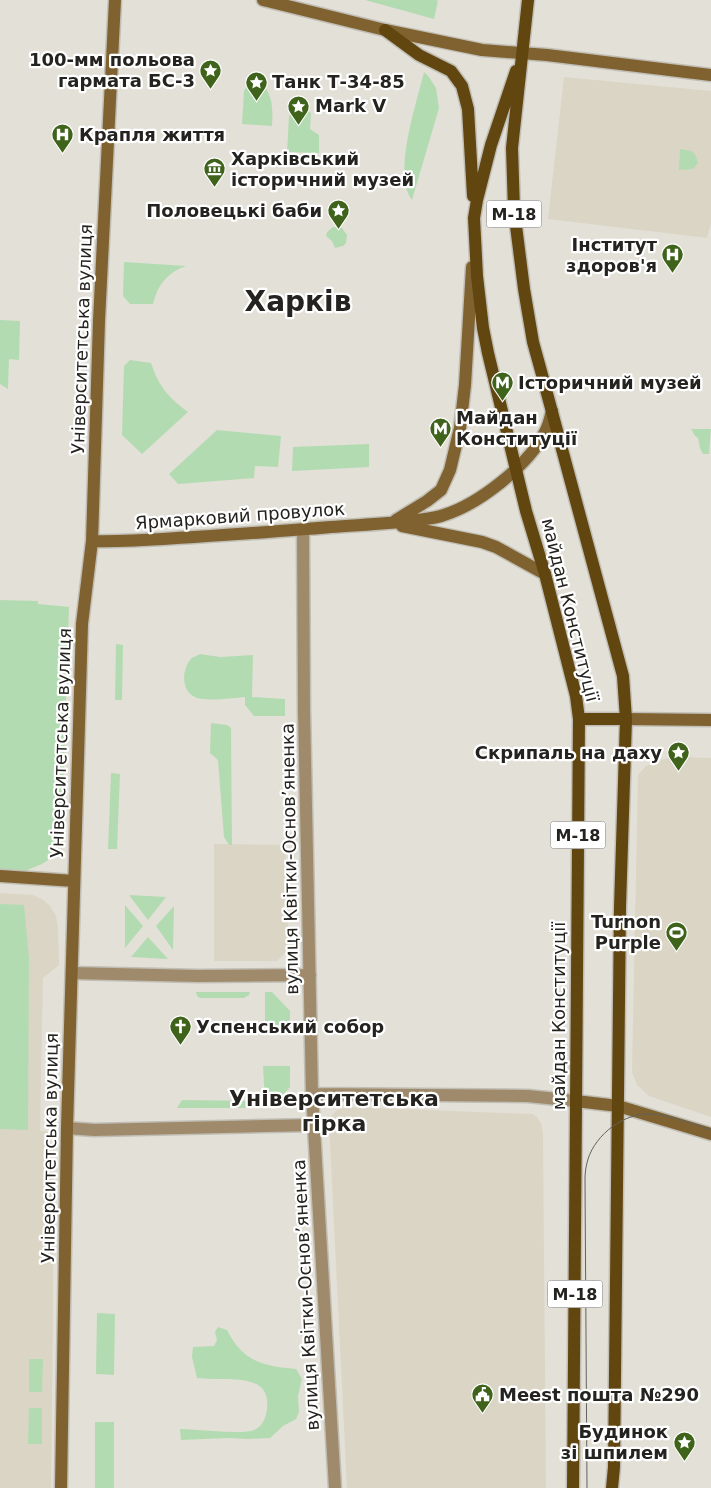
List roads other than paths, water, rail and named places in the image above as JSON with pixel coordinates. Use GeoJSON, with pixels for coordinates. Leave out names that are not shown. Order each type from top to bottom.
{"type":"FeatureCollection","features":[{"type":"Feature","properties":{"kind":"main road","name":"М-18"},"geometry":{"type":"LineString","coordinates":[[522,54],[528,0]]}},
{"type":"Feature","properties":{"kind":"main road"},"geometry":{"type":"LineString","coordinates":[[385,30],[419,55],[451,71],[462,86],[468,108],[474,218]]}},
{"type":"Feature","properties":{"kind":"main road","name":"майдан Конституції"},"geometry":{"type":"LineString","coordinates":[[522,54],[484,170],[474,218],[483,328],[526,511],[545,574],[576,696],[579,719],[573,1488]]}},
{"type":"Feature","properties":{"kind":"main road","name":"майдан Конституції"},"geometry":{"type":"LineString","coordinates":[[522,54],[512,148],[514,210],[524,290],[534,342],[564,459],[618,653],[623,676],[626,719],[620,907],[614,1467],[612,1488]]}},
{"type":"Feature","properties":{"kind":"main road"},"geometry":{"type":"LineString","coordinates":[[579,719],[626,719]]}},
{"type":"Feature","properties":{"kind":"street","name":"Університетська вулиця"},"geometry":{"type":"LineString","coordinates":[[61,1488],[67,1128],[82,624],[92,540],[99,321],[115,0]]}},
{"type":"Feature","properties":{"kind":"street"},"geometry":{"type":"LineString","coordinates":[[263,0],[385,30],[482,50],[547,55],[711,75]]}},
{"type":"Feature","properties":{"kind":"street"},"geometry":{"type":"LineString","coordinates":[[390,523],[427,501],[441,490],[450,470],[460,428],[465,385],[472,290],[474,218]]}},
{"type":"Feature","properties":{"kind":"street"},"geometry":{"type":"LineString","coordinates":[[390,523],[444,515],[489,490],[516,469],[532,451],[549,424],[552,410]]}},
{"type":"Feature","properties":{"kind":"street","name":"Ярмарковий провулок"},"geometry":{"type":"LineString","coordinates":[[92,540],[125,542],[390,523]]}},
{"type":"Feature","properties":{"kind":"street"},"geometry":{"type":"LineString","coordinates":[[390,523],[482,542],[507,552],[545,574]]}},
{"type":"Feature","properties":{"kind":"street","name":"вулиця Квітки-Основ’яненка"},"geometry":{"type":"LineString","coordinates":[[302,530],[312,1094],[335,1488]]}},
{"type":"Feature","properties":{"kind":"street"},"geometry":{"type":"LineString","coordinates":[[626,719],[711,720]]}},
{"type":"Feature","properties":{"kind":"street"},"geometry":{"type":"LineString","coordinates":[[0,876],[74,881]]}},
{"type":"Feature","properties":{"kind":"street"},"geometry":{"type":"LineString","coordinates":[[72,974],[310,975]]}},
{"type":"Feature","properties":{"kind":"street"},"geometry":{"type":"LineString","coordinates":[[312,1094],[528,1096],[618,1106],[711,1134]]}},
{"type":"Feature","properties":{"kind":"street"},"geometry":{"type":"LineString","coordinates":[[67,1128],[94,1130],[314,1125]]}},
{"type":"Feature","properties":{"kind":"tram line"},"geometry":{"type":"LineString","coordinates":[[587,1488],[585,1179],[588,1159],[597,1141],[612,1127],[630,1117],[650,1114],[666,1116],[711,1130]]}},
{"type":"Feature","properties":{"kind":"place","name":"100-мм польова гармата БС-3"},"geometry":{"type":"Point","coordinates":[211,89]}},
{"type":"Feature","properties":{"kind":"place","name":"Танк Т-34-85"},"geometry":{"type":"Point","coordinates":[256,101]}},
{"type":"Feature","properties":{"kind":"place","name":"Mark V"},"geometry":{"type":"Point","coordinates":[299,125]}},
{"type":"Feature","properties":{"kind":"place","name":"Крапля життя"},"geometry":{"type":"Point","coordinates":[63,154]}},
{"type":"Feature","properties":{"kind":"place","name":"Харківський історичний музей"},"geometry":{"type":"Point","coordinates":[215,188]}},
{"type":"Feature","properties":{"kind":"place","name":"Половецькі баби"},"geometry":{"type":"Point","coordinates":[338,230]}},
{"type":"Feature","properties":{"kind":"place","name":"Інститут здоров'я"},"geometry":{"type":"Point","coordinates":[673,274]}},
{"type":"Feature","properties":{"kind":"place","name":"Історичний музей"},"geometry":{"type":"Point","coordinates":[502,402]}},
{"type":"Feature","properties":{"kind":"place","name":"Майдан Конституції"},"geometry":{"type":"Point","coordinates":[440,447]}},
{"type":"Feature","properties":{"kind":"place","name":"Скрипаль на даху"},"geometry":{"type":"Point","coordinates":[678,772]}},
{"type":"Feature","properties":{"kind":"place","name":"Turnon Purple"},"geometry":{"type":"Point","coordinates":[677,951]}},
{"type":"Feature","properties":{"kind":"place","name":"Успенський собор"},"geometry":{"type":"Point","coordinates":[180,1046]}},
{"type":"Feature","properties":{"kind":"place","name":"Meest пошта №290"},"geometry":{"type":"Point","coordinates":[483,1414]}},
{"type":"Feature","properties":{"kind":"place","name":"Будинок зі шпилем"},"geometry":{"type":"Point","coordinates":[684,1461]}},
{"type":"Feature","properties":{"kind":"district","name":"Харків"},"geometry":{"type":"Point","coordinates":[298,301]}},
{"type":"Feature","properties":{"kind":"district","name":"Університетська гірка"},"geometry":{"type":"Point","coordinates":[334,1110]}}]}
